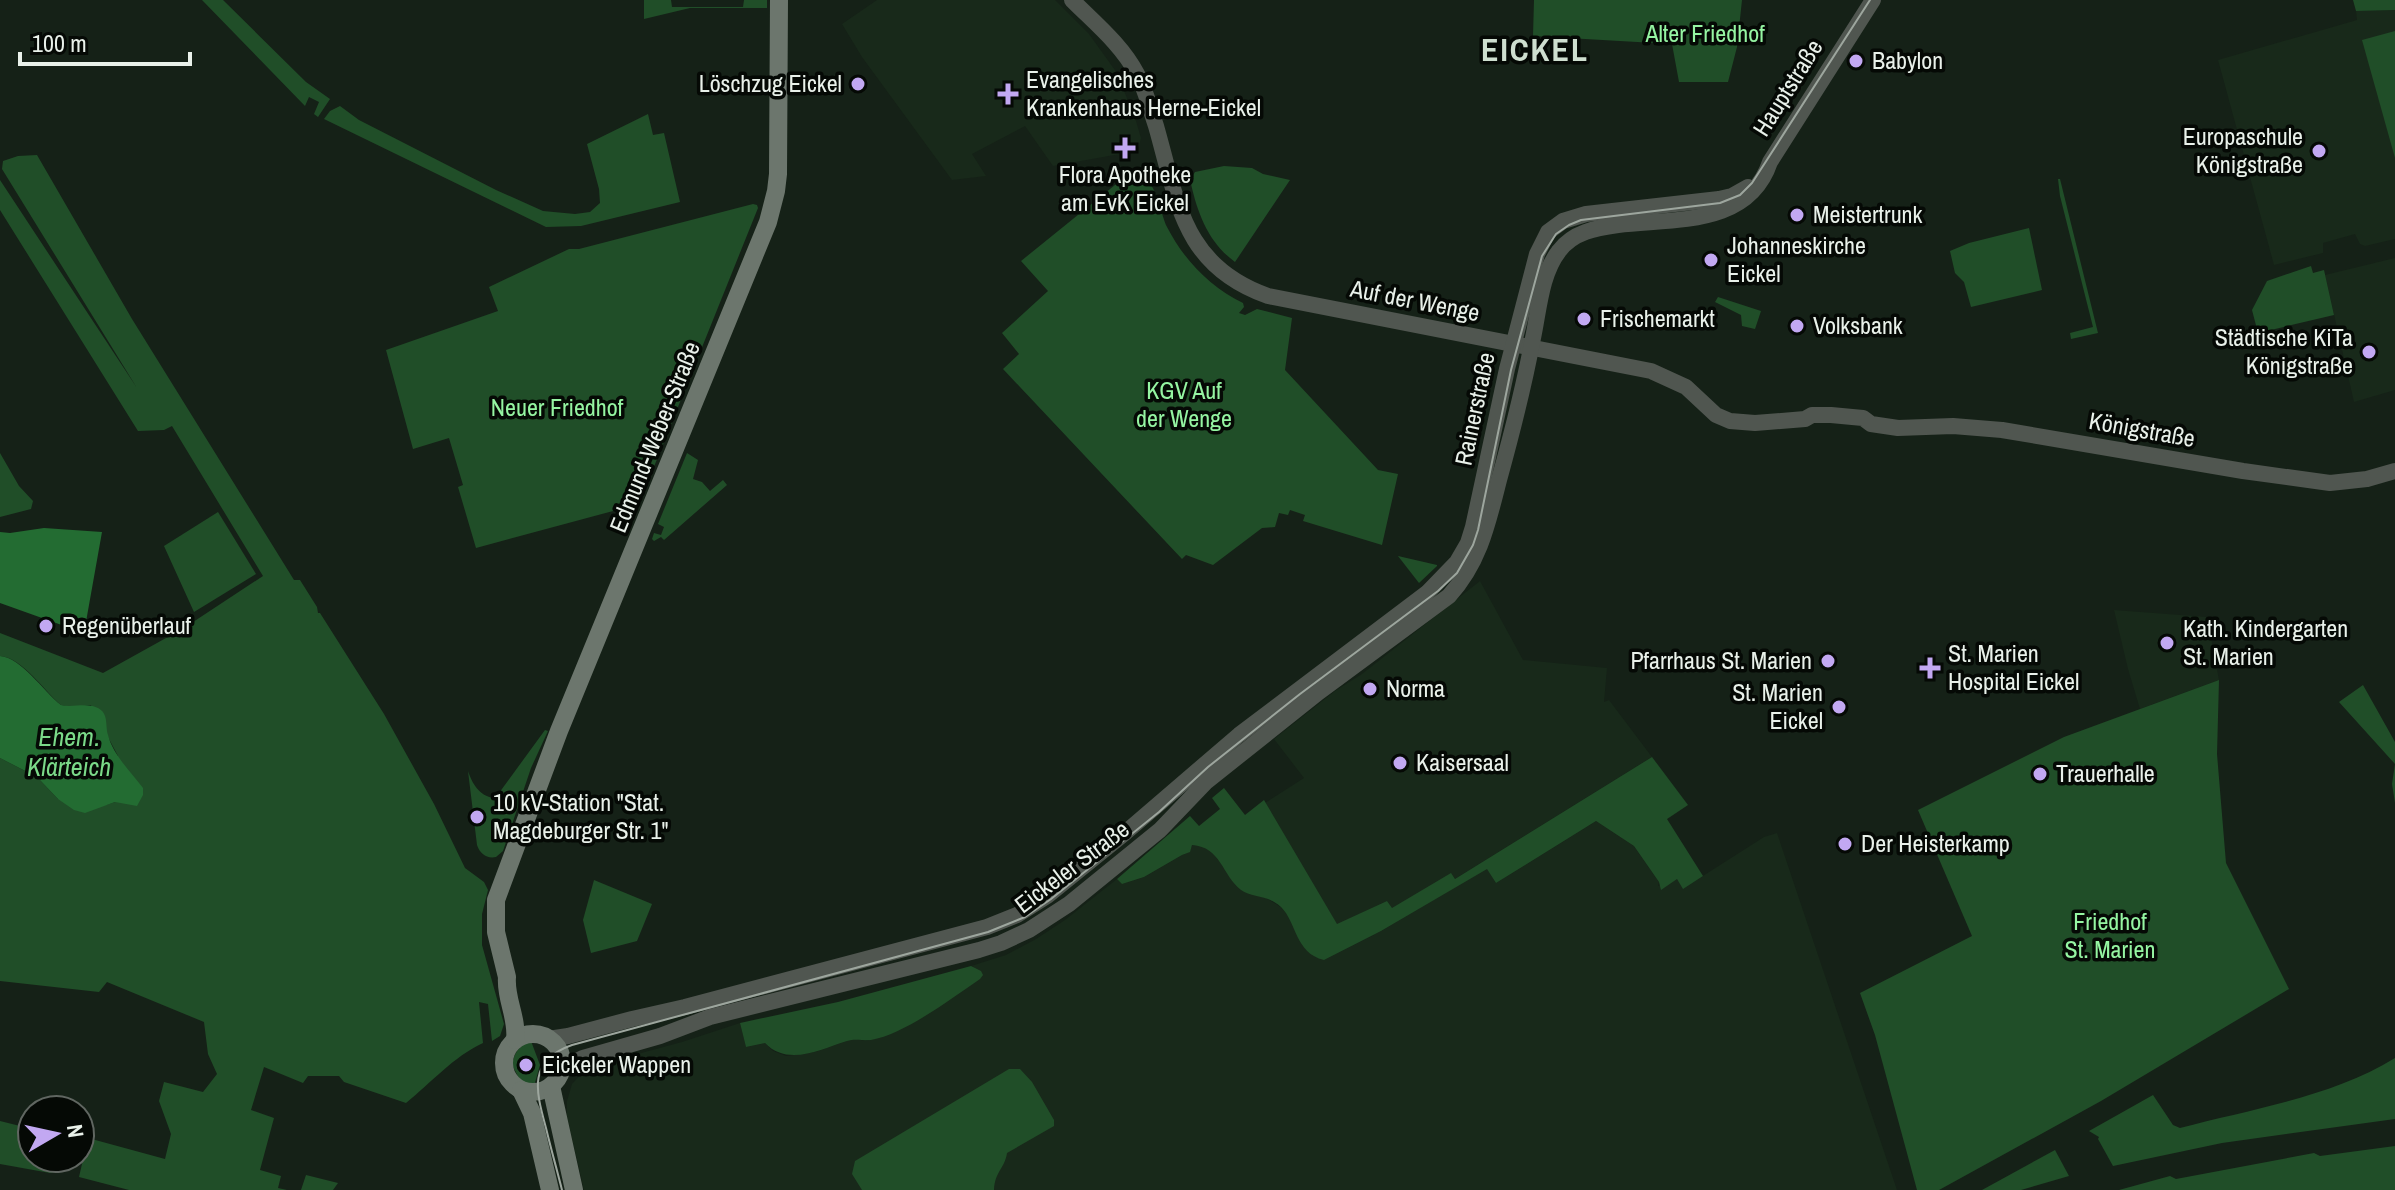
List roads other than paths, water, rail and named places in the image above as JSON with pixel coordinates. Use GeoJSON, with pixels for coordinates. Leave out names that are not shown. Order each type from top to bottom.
{"type":"FeatureCollection","features":[{"type":"Feature","properties":{"kind":"main road","name":"Edmund-Weber-Straße"},"geometry":{"type":"LineString","coordinates":[[532,1038],[513,984],[507,977],[494,923],[496,900],[559,731],[768,222],[778,174],[779,0]]}},
{"type":"Feature","properties":{"kind":"main road"},"geometry":{"type":"LineString","coordinates":[[521,1090],[537,1092],[551,1086],[561,1069],[559,1050],[532,1038],[508,1049],[504,1065],[509,1080],[521,1090],[532,1113],[550,1190]]}},
{"type":"Feature","properties":{"kind":"main road"},"geometry":{"type":"LineString","coordinates":[[551,1086],[574,1190]]}},
{"type":"Feature","properties":{"kind":"street","name":"Auf der Wenge"},"geometry":{"type":"LineString","coordinates":[[1072,0],[1127,57],[1138,75],[1179,208],[1193,239],[1209,261],[1240,285],[1282,300],[1603,360],[1660,374],[1686,387],[1716,415]]}},
{"type":"Feature","properties":{"kind":"street","name":"Hauptstraße"},"geometry":{"type":"LineString","coordinates":[[1736,200],[1770,162],[1873,0]]}},
{"type":"Feature","properties":{"kind":"street","name":"Rainerstraße"},"geometry":{"type":"LineString","coordinates":[[1470,554],[1494,421],[1537,254],[1548,232],[1563,221],[1586,214],[1736,200]]}},
{"type":"Feature","properties":{"kind":"street","name":"Rainerstraße"},"geometry":{"type":"LineString","coordinates":[[1470,554],[1491,517],[1550,266],[1565,244],[1597,228],[1716,214],[1736,200]]}},
{"type":"Feature","properties":{"kind":"street","name":"Königstraße"},"geometry":{"type":"LineString","coordinates":[[1716,415],[1741,423],[1805,419],[1812,415],[1863,418],[1876,425],[1898,428],[1978,427],[2330,483],[2367,479],[2395,471]]}},
{"type":"Feature","properties":{"kind":"street","name":"Eickeler Straße"},"geometry":{"type":"LineString","coordinates":[[532,1038],[568,1036],[685,1007],[975,930],[1017,915],[1047,896],[1239,735],[1427,593],[1470,554]]}},
{"type":"Feature","properties":{"kind":"street","name":"Eickeler Straße"},"geometry":{"type":"LineString","coordinates":[[561,1069],[583,1058],[660,1036],[710,1017],[979,950],[1029,930],[1069,904],[1160,830],[1206,782],[1248,747],[1449,596],[1462,581],[1470,554]]}},
{"type":"Feature","properties":{"kind":"water"},"geometry":{"type":"Polygon","coordinates":[[[44,528],[102,532],[84,633],[0,603],[0,532],[44,528]]]}},
{"type":"Feature","properties":{"kind":"water","name":"Ehem. Klärteich"},"geometry":{"type":"Polygon","coordinates":[[[0,656],[24,669],[61,705],[89,705],[101,710],[114,749],[143,788],[137,806],[115,802],[85,813],[74,810],[58,799],[37,777],[0,758],[0,656]]]}},
{"type":"Feature","properties":{"kind":"tram line"},"geometry":{"type":"LineString","coordinates":[[562,1190],[538,1090],[541,1069],[558,1052],[572,1045],[988,932],[1025,917],[1159,812],[1208,767],[1300,694],[1438,591],[1457,573],[1478,530],[1511,370],[1542,256],[1556,234],[1581,220],[1720,203],[1740,195],[1752,183],[1870,0]]}},
{"type":"Feature","properties":{"kind":"place","name":"Babylon"},"geometry":{"type":"Point","coordinates":[1856,61]}},
{"type":"Feature","properties":{"kind":"place","name":"Löschzug Eickel"},"geometry":{"type":"Point","coordinates":[858,84]}},
{"type":"Feature","properties":{"kind":"place","name":"Evangelisches Krankenhaus Herne-Eickel"},"geometry":{"type":"Point","coordinates":[1008,94]}},
{"type":"Feature","properties":{"kind":"place","name":"Flora Apotheke am EvK Eickel"},"geometry":{"type":"Point","coordinates":[1125,148]}},
{"type":"Feature","properties":{"kind":"place","name":"Europaschule Königstraße"},"geometry":{"type":"Point","coordinates":[2319,151]}},
{"type":"Feature","properties":{"kind":"place","name":"Meistertrunk"},"geometry":{"type":"Point","coordinates":[1797,215]}},
{"type":"Feature","properties":{"kind":"place","name":"Johanneskirche Eickel"},"geometry":{"type":"Point","coordinates":[1711,260]}},
{"type":"Feature","properties":{"kind":"place","name":"Frischemarkt"},"geometry":{"type":"Point","coordinates":[1584,319]}},
{"type":"Feature","properties":{"kind":"place","name":"Volksbank"},"geometry":{"type":"Point","coordinates":[1797,326]}},
{"type":"Feature","properties":{"kind":"place","name":"Städtische KiTa Königstraße"},"geometry":{"type":"Point","coordinates":[2369,352]}},
{"type":"Feature","properties":{"kind":"place","name":"Regenüberlauf"},"geometry":{"type":"Point","coordinates":[46,626]}},
{"type":"Feature","properties":{"kind":"place","name":"Kath. Kindergarten St. Marien"},"geometry":{"type":"Point","coordinates":[2167,643]}},
{"type":"Feature","properties":{"kind":"place","name":"Pfarrhaus St. Marien"},"geometry":{"type":"Point","coordinates":[1828,661]}},
{"type":"Feature","properties":{"kind":"place","name":"St. Marien Hospital Eickel"},"geometry":{"type":"Point","coordinates":[1930,668]}},
{"type":"Feature","properties":{"kind":"place","name":"Norma"},"geometry":{"type":"Point","coordinates":[1370,689]}},
{"type":"Feature","properties":{"kind":"place","name":"St. Marien Eickel"},"geometry":{"type":"Point","coordinates":[1839,707]}},
{"type":"Feature","properties":{"kind":"place","name":"Kaisersaal"},"geometry":{"type":"Point","coordinates":[1400,763]}},
{"type":"Feature","properties":{"kind":"place","name":"Trauerhalle"},"geometry":{"type":"Point","coordinates":[2040,774]}},
{"type":"Feature","properties":{"kind":"place","name":"10 kV-Station \"Stat. Magdeburger Str. 1\""},"geometry":{"type":"Point","coordinates":[477,817]}},
{"type":"Feature","properties":{"kind":"place","name":"Der Heisterkamp"},"geometry":{"type":"Point","coordinates":[1845,844]}},
{"type":"Feature","properties":{"kind":"place","name":"Eickeler Wappen"},"geometry":{"type":"Point","coordinates":[526,1065]}},
{"type":"Feature","properties":{"kind":"district","name":"EICKEL"},"geometry":{"type":"Point","coordinates":[1535,50]}},
{"type":"Feature","properties":{"kind":"park label","name":"Alter Friedhof"},"geometry":{"type":"Point","coordinates":[1705,34]}},
{"type":"Feature","properties":{"kind":"park label","name":"KGV Auf der Wenge"},"geometry":{"type":"Point","coordinates":[1184,405]}},
{"type":"Feature","properties":{"kind":"park label","name":"Neuer Friedhof"},"geometry":{"type":"Point","coordinates":[557,408]}},
{"type":"Feature","properties":{"kind":"park label","name":"Friedhof St. Marien"},"geometry":{"type":"Point","coordinates":[2110,936]}}]}
